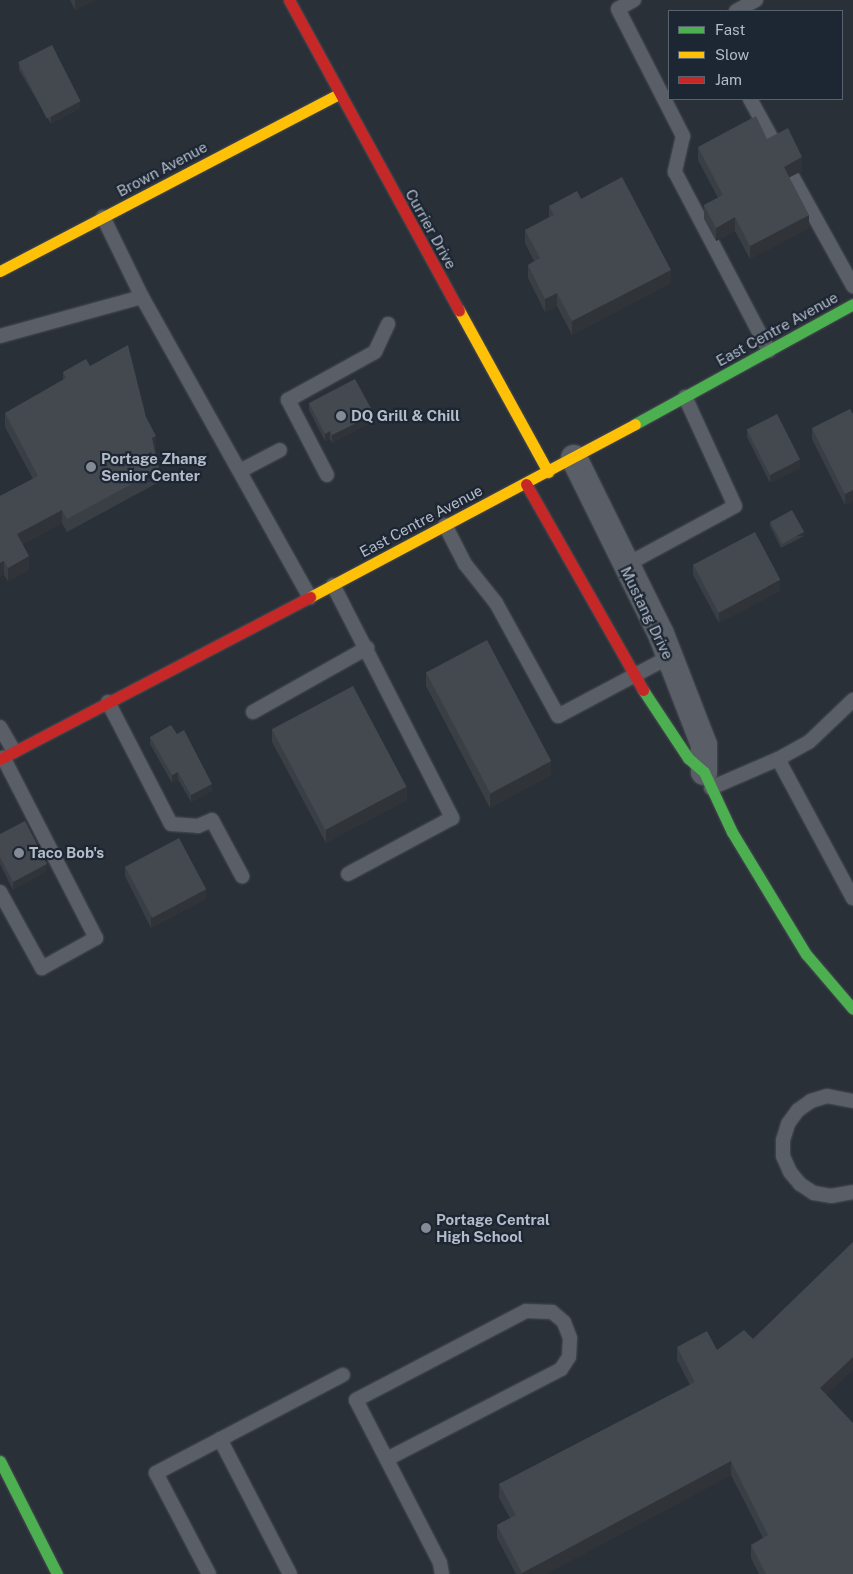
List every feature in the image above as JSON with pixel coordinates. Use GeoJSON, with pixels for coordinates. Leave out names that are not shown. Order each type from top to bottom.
{"type":"FeatureCollection","features":[{"type":"Feature","properties":{"kind":"street","name":"Currier Drive"},"geometry":{"type":"LineString","coordinates":[[289,0],[548,472]]}},
{"type":"Feature","properties":{"kind":"street","name":"Brown Avenue"},"geometry":{"type":"LineString","coordinates":[[0,271],[339,94]]}},
{"type":"Feature","properties":{"kind":"street","name":"East Centre Avenue"},"geometry":{"type":"LineString","coordinates":[[6,756],[526,484],[853,304]]}},
{"type":"Feature","properties":{"kind":"street","name":"Mustang Drive"},"geometry":{"type":"LineString","coordinates":[[574,458],[624,566],[670,657],[704,745],[707,780]]}},
{"type":"Feature","properties":{"kind":"street","name":"Mustang Drive"},"geometry":{"type":"LineString","coordinates":[[526,484],[634,676],[688,758],[707,780],[732,832],[806,954],[853,1009]]}},
{"type":"Feature","properties":{"kind":"street"},"geometry":{"type":"LineString","coordinates":[[0,1461],[57,1574]]}},
{"type":"Feature","properties":{"kind":"lane"},"geometry":{"type":"LineString","coordinates":[[634,0],[618,9],[683,136],[675,172],[769,351]]}},
{"type":"Feature","properties":{"kind":"lane"},"geometry":{"type":"LineString","coordinates":[[738,10],[756,0]]}},
{"type":"Feature","properties":{"kind":"lane"},"geometry":{"type":"LineString","coordinates":[[751,100],[777,148]]}},
{"type":"Feature","properties":{"kind":"lane"},"geometry":{"type":"LineString","coordinates":[[792,176],[853,286]]}},
{"type":"Feature","properties":{"kind":"lane"},"geometry":{"type":"LineString","coordinates":[[103,217],[142,297],[310,597]]}},
{"type":"Feature","properties":{"kind":"lane"},"geometry":{"type":"LineString","coordinates":[[0,336],[142,297]]}},
{"type":"Feature","properties":{"kind":"lane"},"geometry":{"type":"LineString","coordinates":[[327,475],[288,400],[374,352],[388,324]]}},
{"type":"Feature","properties":{"kind":"lane"},"geometry":{"type":"LineString","coordinates":[[624,566],[735,506],[685,397]]}},
{"type":"Feature","properties":{"kind":"lane"},"geometry":{"type":"LineString","coordinates":[[240,471],[280,450]]}},
{"type":"Feature","properties":{"kind":"lane"},"geometry":{"type":"LineString","coordinates":[[445,526],[465,564],[496,604],[558,716],[670,657]]}},
{"type":"Feature","properties":{"kind":"lane"},"geometry":{"type":"LineString","coordinates":[[333,585],[367,648],[452,818],[348,874]]}},
{"type":"Feature","properties":{"kind":"lane"},"geometry":{"type":"LineString","coordinates":[[253,712],[367,648]]}},
{"type":"Feature","properties":{"kind":"lane"},"geometry":{"type":"LineString","coordinates":[[707,780],[778,759],[809,742],[853,700]]}},
{"type":"Feature","properties":{"kind":"lane"},"geometry":{"type":"LineString","coordinates":[[108,702],[171,824],[198,826],[212,820],[242,876]]}},
{"type":"Feature","properties":{"kind":"lane"},"geometry":{"type":"LineString","coordinates":[[0,727],[6,756],[96,938],[42,968],[0,892]]}},
{"type":"Feature","properties":{"kind":"lane"},"geometry":{"type":"LineString","coordinates":[[778,759],[853,898]]}},
{"type":"Feature","properties":{"kind":"lane"},"geometry":{"type":"LineString","coordinates":[[853,1101],[827,1096],[811,1101],[798,1110],[788,1124],[783,1140],[784,1156],[790,1172],[800,1184],[814,1193],[830,1196],[853,1192]]}},
{"type":"Feature","properties":{"kind":"lane"},"geometry":{"type":"LineString","coordinates":[[387,1459],[561,1369],[569,1356],[570,1338],[564,1322],[552,1312],[526,1311],[356,1400],[440,1563],[442,1574]]}},
{"type":"Feature","properties":{"kind":"lane"},"geometry":{"type":"LineString","coordinates":[[209,1574],[156,1473],[343,1375]]}},
{"type":"Feature","properties":{"kind":"lane"},"geometry":{"type":"LineString","coordinates":[[220,1439],[290,1574]]}},
{"type":"Feature","properties":{"kind":"building"},"geometry":{"type":"Polygon","coordinates":[[[52,45],[81,101],[47,118],[18,62],[52,45]]]}},
{"type":"Feature","properties":{"kind":"building"},"geometry":{"type":"Polygon","coordinates":[[[756,116],[767,139],[788,128],[802,157],[784,167],[809,215],[750,246],[735,217],[716,228],[704,205],[723,195],[698,147],[756,116]]]}},
{"type":"Feature","properties":{"kind":"building"},"geometry":{"type":"Polygon","coordinates":[[[622,177],[671,270],[572,321],[557,293],[545,299],[528,265],[540,258],[525,230],[554,215],[549,206],[577,191],[581,199],[622,177]]]}},
{"type":"Feature","properties":{"kind":"building","name":"Portage Zhang Senior Center"},"geometry":{"type":"Polygon","coordinates":[[[128,345],[146,417],[156,436],[152,438],[159,469],[67,519],[62,510],[17,534],[29,556],[8,568],[4,561],[0,563],[0,496],[38,476],[5,413],[66,378],[63,372],[86,359],[90,366],[128,345]]]}},
{"type":"Feature","properties":{"kind":"building","name":"DQ Grill & Chill"},"geometry":{"type":"Polygon","coordinates":[[[355,379],[374,414],[332,435],[330,431],[325,434],[309,403],[355,379]]]}},
{"type":"Feature","properties":{"kind":"building"},"geometry":{"type":"Polygon","coordinates":[[[850,409],[853,414],[853,490],[845,494],[812,428],[850,409]]]}},
{"type":"Feature","properties":{"kind":"building"},"geometry":{"type":"Polygon","coordinates":[[[777,414],[800,459],[770,475],[747,429],[777,414]]]}},
{"type":"Feature","properties":{"kind":"building"},"geometry":{"type":"Polygon","coordinates":[[[792,510],[804,532],[782,544],[770,522],[792,510]]]}},
{"type":"Feature","properties":{"kind":"building"},"geometry":{"type":"Polygon","coordinates":[[[755,532],[780,580],[719,613],[693,565],[755,532]]]}},
{"type":"Feature","properties":{"kind":"building"},"geometry":{"type":"Polygon","coordinates":[[[487,640],[551,761],[490,793],[426,672],[487,640]]]}},
{"type":"Feature","properties":{"kind":"building"},"geometry":{"type":"Polygon","coordinates":[[[353,686],[407,787],[325,830],[272,729],[353,686]]]}},
{"type":"Feature","properties":{"kind":"building"},"geometry":{"type":"Polygon","coordinates":[[[171,725],[177,734],[184,730],[212,784],[191,795],[178,772],[172,775],[150,737],[171,725]]]}},
{"type":"Feature","properties":{"kind":"building","name":"Taco Bob's"},"geometry":{"type":"Polygon","coordinates":[[[25,821],[47,864],[13,882],[0,857],[0,834],[25,821]]]}},
{"type":"Feature","properties":{"kind":"building"},"geometry":{"type":"Polygon","coordinates":[[[179,838],[206,889],[152,918],[125,867],[179,838]]]}},
{"type":"Feature","properties":{"kind":"building"},"geometry":{"type":"Polygon","coordinates":[[[853,1242],[853,1357],[820,1388],[853,1423],[853,1574],[766,1574],[751,1545],[768,1535],[731,1461],[522,1573],[497,1525],[516,1515],[499,1484],[695,1382],[677,1347],[707,1331],[717,1350],[744,1330],[753,1339],[853,1242]]]}},
{"type":"Feature","properties":{"kind":"traffic: fast"},"geometry":{"type":"LineString","coordinates":[[635,424],[853,304]]}},
{"type":"Feature","properties":{"kind":"traffic: fast"},"geometry":{"type":"LineString","coordinates":[[643,690],[688,758],[704,772],[732,832],[806,954],[853,1009]]}},
{"type":"Feature","properties":{"kind":"traffic: fast"},"geometry":{"type":"LineString","coordinates":[[0,1461],[57,1574]]}},
{"type":"Feature","properties":{"kind":"traffic: slow"},"geometry":{"type":"LineString","coordinates":[[0,271],[339,94]]}},
{"type":"Feature","properties":{"kind":"traffic: slow"},"geometry":{"type":"LineString","coordinates":[[459,310],[548,472]]}},
{"type":"Feature","properties":{"kind":"traffic: slow"},"geometry":{"type":"LineString","coordinates":[[310,597],[635,424]]}},
{"type":"Feature","properties":{"kind":"traffic: jam"},"geometry":{"type":"LineString","coordinates":[[289,0],[459,310]]}},
{"type":"Feature","properties":{"kind":"traffic: jam"},"geometry":{"type":"LineString","coordinates":[[526,484],[643,690]]}},
{"type":"Feature","properties":{"kind":"traffic: jam"},"geometry":{"type":"LineString","coordinates":[[0,759],[310,597]]}},
{"type":"Feature","properties":{"kind":"place","name":"DQ Grill & Chill"},"geometry":{"type":"Point","coordinates":[341,416]}},
{"type":"Feature","properties":{"kind":"place","name":"Portage Zhang Senior Center"},"geometry":{"type":"Point","coordinates":[91,467]}},
{"type":"Feature","properties":{"kind":"place","name":"Taco Bob's"},"geometry":{"type":"Point","coordinates":[19,853]}},
{"type":"Feature","properties":{"kind":"place","name":"Portage Central High School"},"geometry":{"type":"Point","coordinates":[426,1228]}}]}
